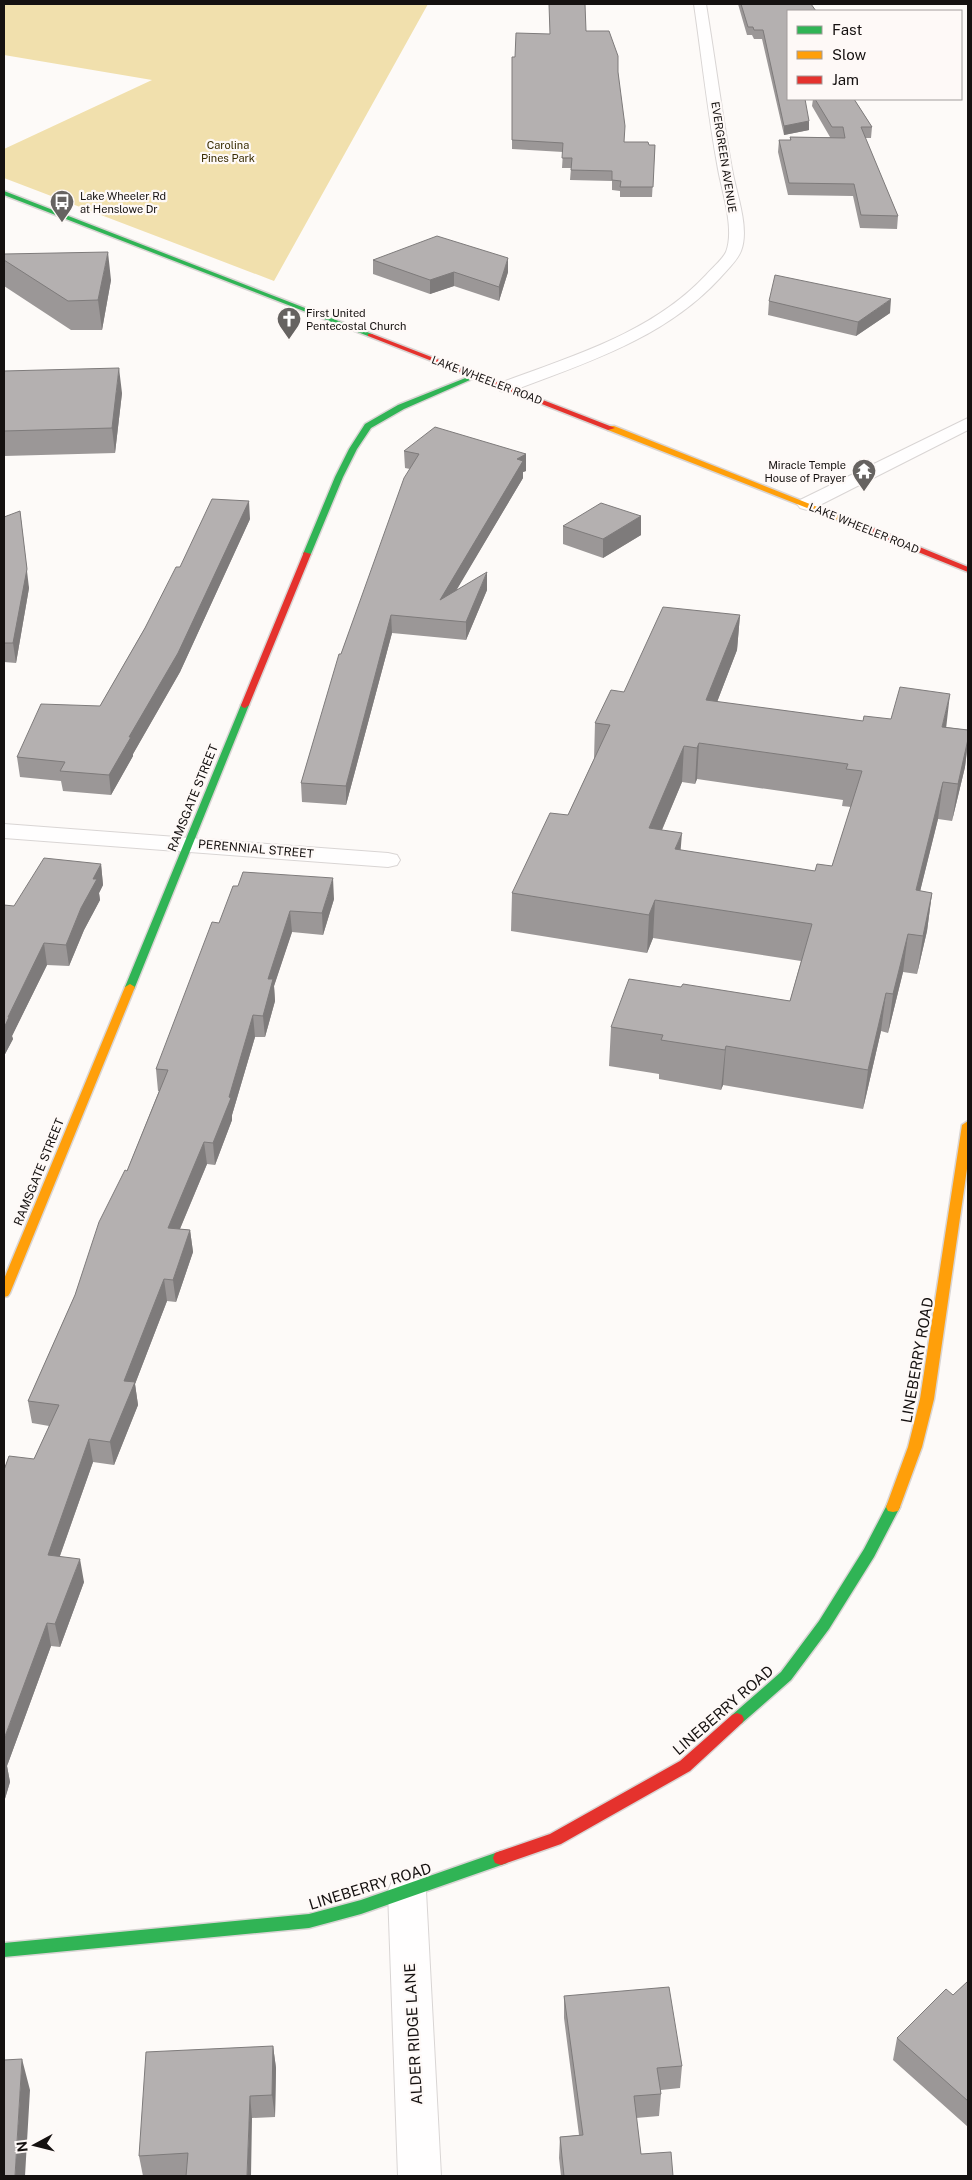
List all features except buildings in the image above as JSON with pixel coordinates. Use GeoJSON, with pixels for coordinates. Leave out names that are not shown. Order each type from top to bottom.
{"type":"FeatureCollection","features":[{"type":"Feature","properties":{"kind":"street","name":"EVERGREEN AVENUE"},"geometry":{"type":"LineString","coordinates":[[506,387],[627,339],[676,311],[711,280],[734,252],[734,223],[730,193],[700,4]]}},
{"type":"Feature","properties":{"kind":"street","name":"LAKE WHEELER ROAD"},"geometry":{"type":"LineString","coordinates":[[4,193],[807,504],[968,570]]}},
{"type":"Feature","properties":{"kind":"street","name":"RAMSGATE STREET"},"geometry":{"type":"LineString","coordinates":[[4,1293],[339,477],[353,449],[368,426],[402,407],[475,376]]}},
{"type":"Feature","properties":{"kind":"street"},"geometry":{"type":"LineString","coordinates":[[807,504],[968,423]]}},
{"type":"Feature","properties":{"kind":"street","name":"PERENNIAL STREET"},"geometry":{"type":"LineString","coordinates":[[4,831],[388,860]]}},
{"type":"Feature","properties":{"kind":"street","name":"LINEBERRY ROAD"},"geometry":{"type":"LineString","coordinates":[[4,1950],[309,1921],[361,1907],[556,1839],[685,1766],[786,1676],[824,1625],[869,1553],[898,1498],[915,1447],[936,1352],[968,1125]]}},
{"type":"Feature","properties":{"kind":"street","name":"ALDER RIDGE LANE"},"geometry":{"type":"LineString","coordinates":[[407,1892],[420,2176]]}},
{"type":"Feature","properties":{"kind":"green space","name":"Carolina Pines Park"},"geometry":{"type":"Polygon","coordinates":[[[4,4],[428,4],[274,281],[4,178],[4,149],[152,80],[4,55],[4,4]]]}},
{"type":"Feature","properties":{"kind":"traffic: fast"},"geometry":{"type":"LineString","coordinates":[[4,193],[370,335]]}},
{"type":"Feature","properties":{"kind":"traffic: fast"},"geometry":{"type":"LineString","coordinates":[[307,554],[339,477],[353,449],[368,426],[401,407],[475,376]]}},
{"type":"Feature","properties":{"kind":"traffic: fast"},"geometry":{"type":"LineString","coordinates":[[130,987],[245,705]]}},
{"type":"Feature","properties":{"kind":"traffic: fast"},"geometry":{"type":"LineString","coordinates":[[737,1719],[786,1676],[824,1625],[869,1553],[893,1507]]}},
{"type":"Feature","properties":{"kind":"traffic: fast"},"geometry":{"type":"LineString","coordinates":[[4,1950],[309,1921],[361,1907],[501,1858]]}},
{"type":"Feature","properties":{"kind":"traffic: slow"},"geometry":{"type":"LineString","coordinates":[[611,428],[851,522]]}},
{"type":"Feature","properties":{"kind":"traffic: slow"},"geometry":{"type":"LineString","coordinates":[[4,1293],[130,987]]}},
{"type":"Feature","properties":{"kind":"traffic: slow"},"geometry":{"type":"LineString","coordinates":[[893,1507],[915,1447],[927,1399],[968,1125]]}},
{"type":"Feature","properties":{"kind":"traffic: jam"},"geometry":{"type":"LineString","coordinates":[[370,335],[611,428]]}},
{"type":"Feature","properties":{"kind":"traffic: jam"},"geometry":{"type":"LineString","coordinates":[[851,522],[968,570]]}},
{"type":"Feature","properties":{"kind":"traffic: jam"},"geometry":{"type":"LineString","coordinates":[[245,705],[307,554]]}},
{"type":"Feature","properties":{"kind":"traffic: jam"},"geometry":{"type":"LineString","coordinates":[[501,1858],[555,1839],[685,1766],[737,1719]]}},
{"type":"Feature","properties":{"kind":"place","name":"Lake Wheeler Rd at Henslowe Dr"},"geometry":{"type":"Point","coordinates":[62,223]}},
{"type":"Feature","properties":{"kind":"place","name":"First United Pentecostal Church"},"geometry":{"type":"Point","coordinates":[289,340]}},
{"type":"Feature","properties":{"kind":"place","name":"Miracle Temple House of Prayer"},"geometry":{"type":"Point","coordinates":[864,492]}}]}
